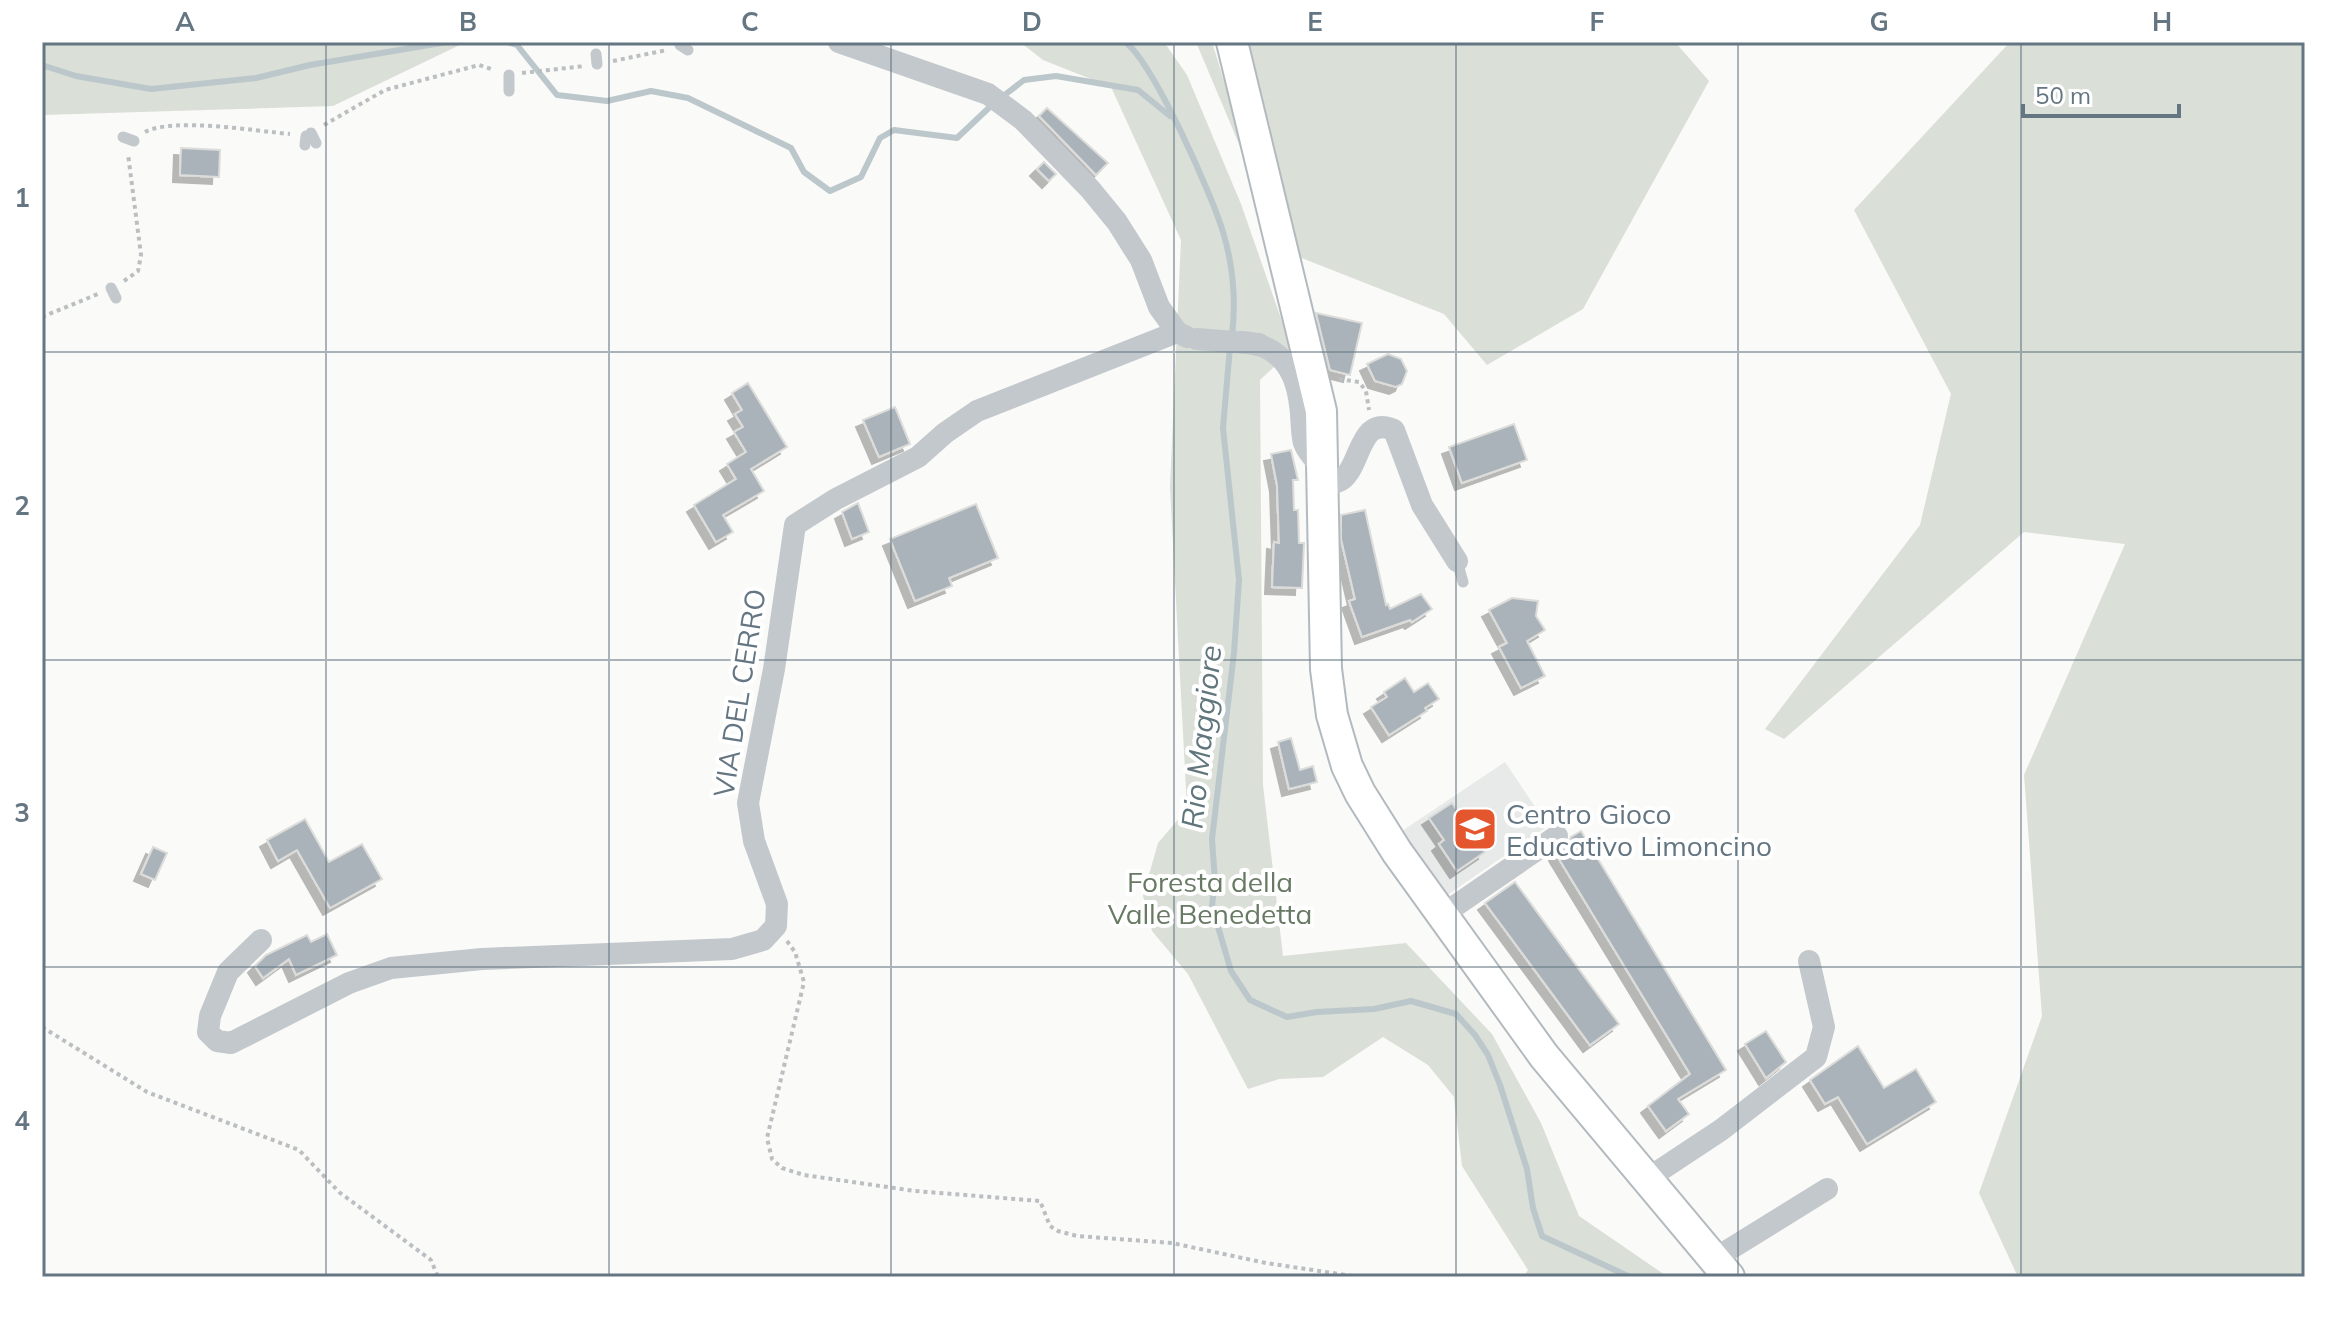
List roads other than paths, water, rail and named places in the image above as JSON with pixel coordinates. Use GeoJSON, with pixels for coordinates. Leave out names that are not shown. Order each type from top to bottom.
{"type":"FeatureCollection","features":[{"type":"Feature","properties":{"kind":"main road"},"geometry":{"type":"LineString","coordinates":[[1232,42],[1321,411],[1326,669],[1332,715],[1347,766],[1397,852],[1544,1056],[1721,1268]]}},
{"type":"Feature","properties":{"kind":"street"},"geometry":{"type":"LineString","coordinates":[[839,42],[988,94],[1023,120],[1090,189],[1117,222],[1141,260],[1159,307],[1177,332],[1184,337],[1259,344],[1278,354],[1288,364],[1300,399],[1304,445],[1323,476],[1337,482],[1344,477],[1369,433],[1385,426],[1394,430],[1422,505],[1460,572]]}},
{"type":"Feature","properties":{"kind":"street","name":"VIA DEL CERRO"},"geometry":{"type":"LineString","coordinates":[[261,940],[228,972],[210,1016],[208,1032],[217,1041],[231,1043],[349,983],[391,968],[482,959],[732,949],[763,940],[776,926],[777,904],[754,841],[748,803],[774,669],[795,525],[836,499],[918,457],[977,411],[1177,332]]}},
{"type":"Feature","properties":{"kind":"street"},"geometry":{"type":"LineString","coordinates":[[1442,915],[1557,836]]}},
{"type":"Feature","properties":{"kind":"street"},"geometry":{"type":"LineString","coordinates":[[1647,1179],[1721,1130],[1816,1057],[1824,1027],[1809,961]]}},
{"type":"Feature","properties":{"kind":"street"},"geometry":{"type":"LineString","coordinates":[[1721,1268],[1827,1189]]}},
{"type":"Feature","properties":{"kind":"lane"},"geometry":{"type":"LineString","coordinates":[[509,75],[509,91]]}},
{"type":"Feature","properties":{"kind":"waterway"},"geometry":{"type":"LineString","coordinates":[[42,65],[76,76],[151,89],[256,78],[310,65],[447,42]]}},
{"type":"Feature","properties":{"kind":"waterway"},"geometry":{"type":"LineString","coordinates":[[507,42],[517,45],[557,95],[607,101],[651,91],[688,98],[791,148],[804,172],[830,191],[861,177],[880,138],[894,130],[957,138],[993,104]]}},
{"type":"Feature","properties":{"kind":"waterway","name":"Rio Maggiore"},"geometry":{"type":"LineString","coordinates":[[1125,42],[1137,54],[1165,101],[1217,214],[1231,270],[1234,297],[1232,336]]}},
{"type":"Feature","properties":{"kind":"waterway"},"geometry":{"type":"LineString","coordinates":[[1002,97],[1024,80],[1056,76],[1138,90],[1170,116]]}},
{"type":"Feature","properties":{"kind":"waterway","name":"Rio Maggiore"},"geometry":{"type":"LineString","coordinates":[[1230,347],[1223,428],[1239,580],[1234,653],[1212,839],[1215,881],[1212,906],[1231,971],[1250,1000],[1287,1017],[1374,1009],[1411,1001],[1456,1014],[1488,1055],[1500,1085],[1527,1169],[1533,1208],[1542,1236],[1630,1277]]}},
{"type":"Feature","properties":{"kind":"place","name":"Centro Gioco Educativo Limoncino"},"geometry":{"type":"Point","coordinates":[1475,829]}},
{"type":"Feature","properties":{"kind":"park label","name":"Foresta della Valle Benedetta"},"geometry":{"type":"Point","coordinates":[1210,897]}}]}
